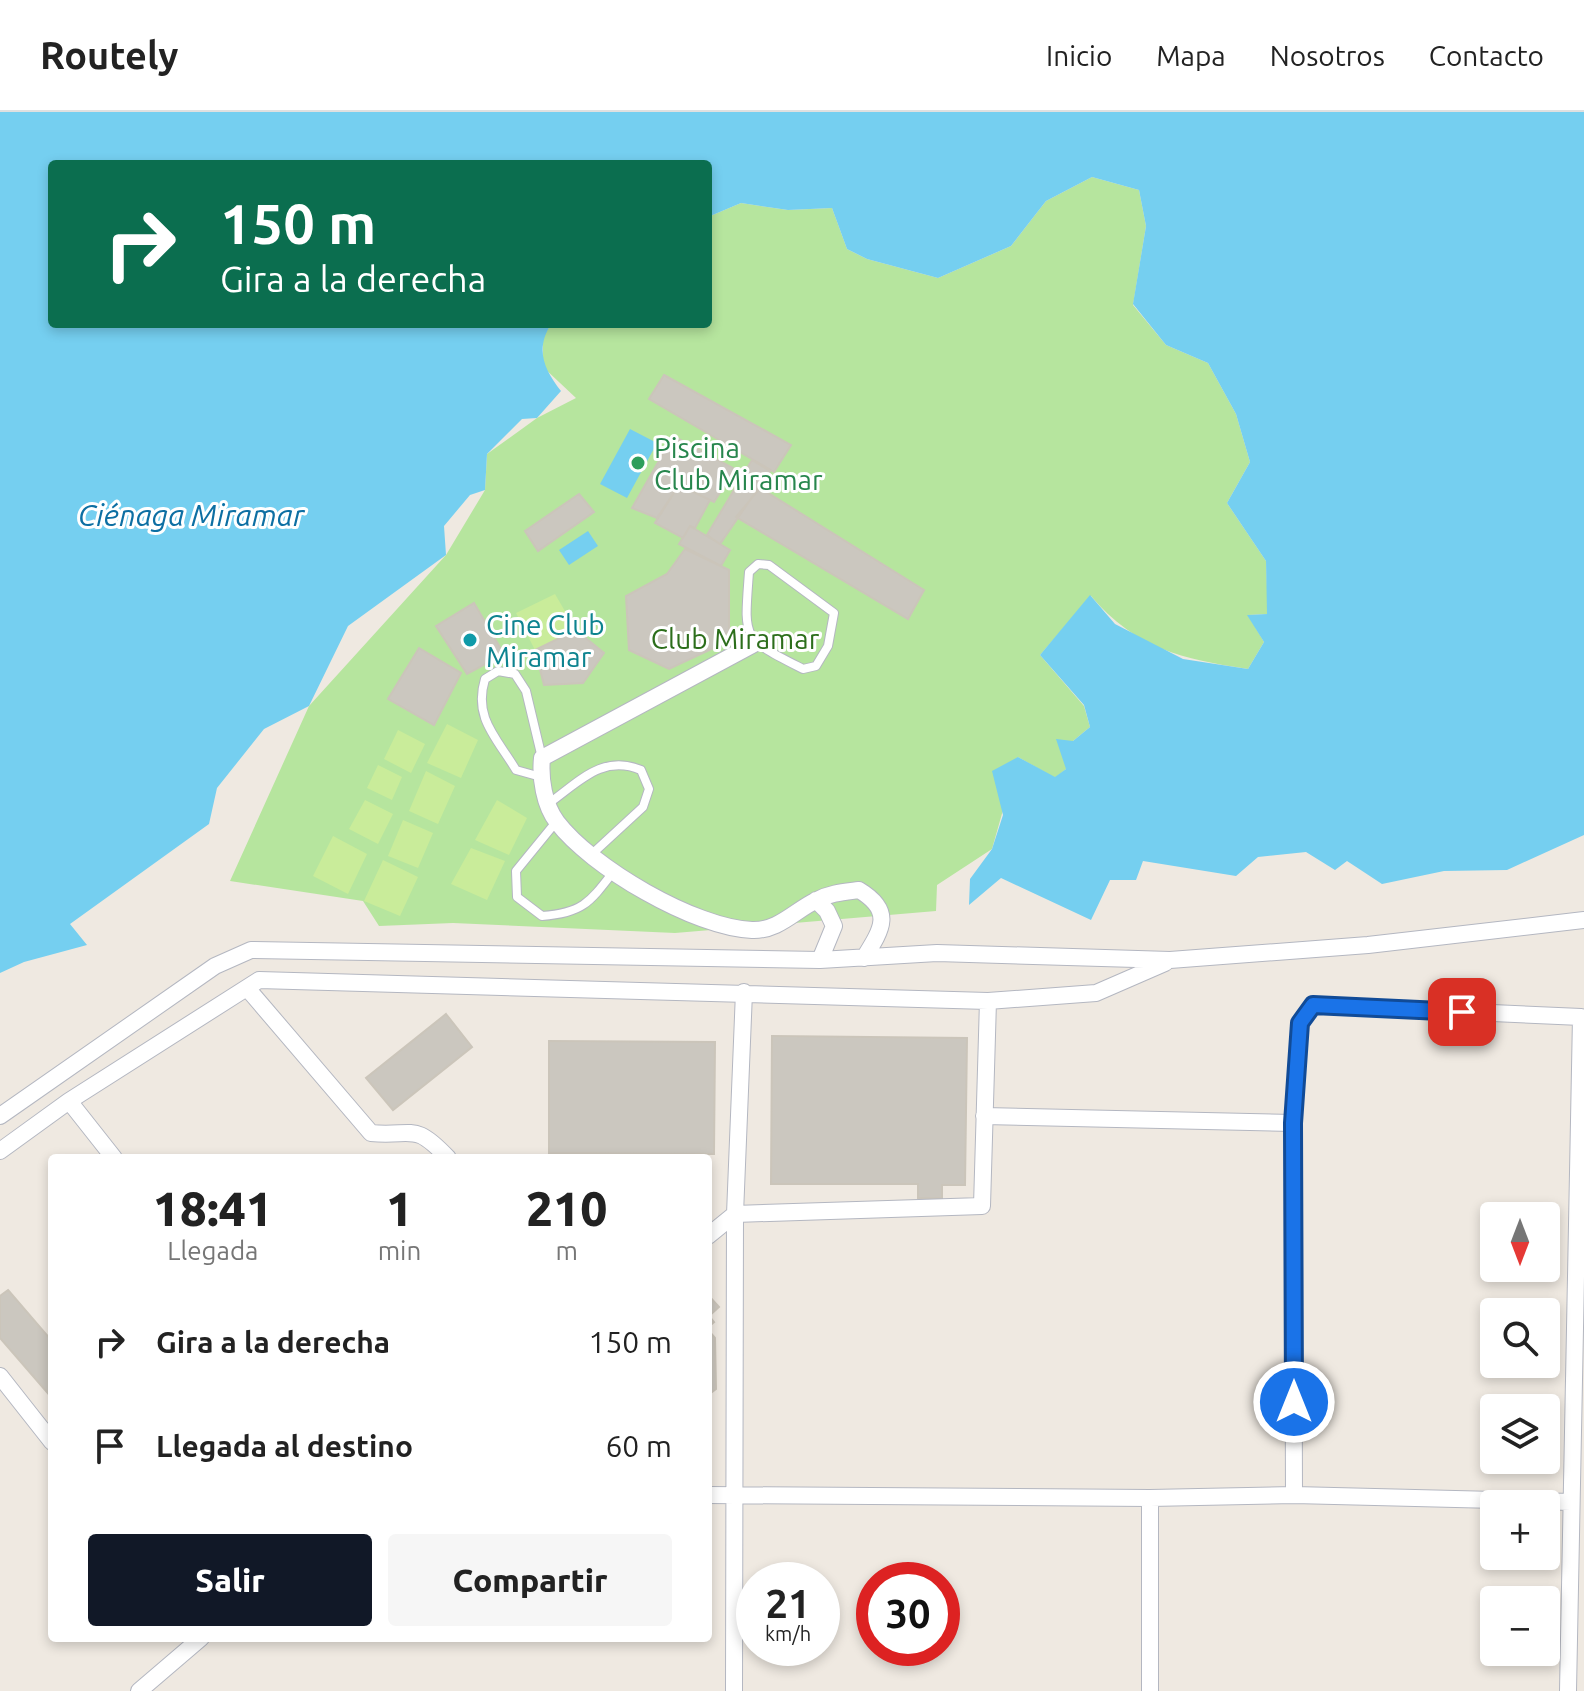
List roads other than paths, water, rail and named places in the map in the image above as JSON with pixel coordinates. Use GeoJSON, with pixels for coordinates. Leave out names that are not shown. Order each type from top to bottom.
{"type":"FeatureCollection","features":[{"type":"Feature","properties":{"kind":"street"},"geometry":{"type":"LineString","coordinates":[[754,644],[542,758],[541,777],[548,804],[556,822],[592,854],[687,914],[753,930],[778,925],[816,900],[859,890],[875,900],[882,913],[880,931],[864,958]]}},
{"type":"Feature","properties":{"kind":"street"},"geometry":{"type":"LineString","coordinates":[[816,900],[827,911],[834,926],[820,960]]}},
{"type":"Feature","properties":{"kind":"street"},"geometry":{"type":"LineString","coordinates":[[0,1116],[215,966],[251,950],[820,960],[937,953],[1170,960],[1368,945],[1584,920]]}},
{"type":"Feature","properties":{"kind":"street"},"geometry":{"type":"LineString","coordinates":[[0,1151],[69,1101],[259,980],[988,1001],[1096,993],[1170,960]]}},
{"type":"Feature","properties":{"kind":"street"},"geometry":{"type":"LineString","coordinates":[[247,988],[371,1133],[413,1131],[429,1138],[444,1154]]}},
{"type":"Feature","properties":{"kind":"street"},"geometry":{"type":"LineString","coordinates":[[734,1691],[735,1214],[744,992]]}},
{"type":"Feature","properties":{"kind":"street"},"geometry":{"type":"LineString","coordinates":[[712,1233],[735,1214],[982,1206],[988,1001]]}},
{"type":"Feature","properties":{"kind":"street"},"geometry":{"type":"LineString","coordinates":[[1294,1495],[1293,1123],[1300,1023],[1313,1005],[1581,1017],[1582,1123],[1568,1691]]}},
{"type":"Feature","properties":{"kind":"street"},"geometry":{"type":"LineString","coordinates":[[69,1101],[111,1154]]}},
{"type":"Feature","properties":{"kind":"street"},"geometry":{"type":"LineString","coordinates":[[984,1116],[1293,1123]]}},
{"type":"Feature","properties":{"kind":"street"},"geometry":{"type":"LineString","coordinates":[[0,1376],[48,1437]]}},
{"type":"Feature","properties":{"kind":"street"},"geometry":{"type":"LineString","coordinates":[[712,1495],[1150,1498],[1294,1495],[1571,1502]]}},
{"type":"Feature","properties":{"kind":"street"},"geometry":{"type":"LineString","coordinates":[[1150,1498],[1150,1691]]}},
{"type":"Feature","properties":{"kind":"street"},"geometry":{"type":"LineString","coordinates":[[139,1691],[196,1642]]}},
{"type":"Feature","properties":{"kind":"lane"},"geometry":{"type":"LineString","coordinates":[[758,564],[769,565],[834,613],[828,646],[816,666],[803,669],[754,644],[745,626],[749,572],[758,564]]}},
{"type":"Feature","properties":{"kind":"lane"},"geometry":{"type":"LineString","coordinates":[[541,777],[516,770],[485,721],[479,698],[485,679],[498,671],[515,674],[526,691],[542,758]]}},
{"type":"Feature","properties":{"kind":"lane"},"geometry":{"type":"LineString","coordinates":[[548,804],[605,764],[624,763],[641,770],[649,789],[643,807],[592,854]]}},
{"type":"Feature","properties":{"kind":"lane"},"geometry":{"type":"LineString","coordinates":[[556,822],[516,871],[517,897],[542,916],[566,915],[588,904],[614,870]]}},
{"type":"Feature","properties":{"kind":"water","name":"Ciénaga Miramar"},"geometry":{"type":"Polygon","coordinates":[[[0,112],[1584,112],[1584,835],[1507,870],[1444,871],[1382,884],[1347,861],[1335,870],[1306,852],[1258,857],[1236,876],[1143,861],[1136,880],[1110,880],[1091,920],[1001,878],[969,905],[970,879],[992,849],[1003,815],[992,771],[1018,757],[1055,777],[1066,769],[1056,739],[1073,741],[1090,727],[1084,705],[1040,655],[1090,595],[1115,624],[1183,659],[1248,669],[1264,642],[1247,615],[1267,614],[1266,561],[1227,503],[1250,462],[1236,414],[1208,363],[1166,345],[1133,304],[1146,226],[1139,190],[1092,177],[1046,201],[1011,246],[938,278],[867,259],[847,249],[832,208],[788,210],[741,203],[712,215],[712,160],[48,160],[48,328],[549,328],[543,342],[544,359],[561,391],[537,418],[522,419],[487,454],[485,490],[470,495],[444,526],[446,555],[348,626],[309,706],[264,729],[217,788],[209,824],[70,924],[87,945],[24,962],[0,973],[0,112]]]}},
{"type":"Feature","properties":{"kind":"water"},"geometry":{"type":"Polygon","coordinates":[[[630,429],[657,443],[627,498],[600,484],[630,429]]]}},
{"type":"Feature","properties":{"kind":"water"},"geometry":{"type":"Polygon","coordinates":[[[588,531],[598,546],[569,565],[559,550],[588,531]]]}},
{"type":"Feature","properties":{"kind":"place","name":"Piscina Club Miramar"},"geometry":{"type":"Point","coordinates":[638,463]}},
{"type":"Feature","properties":{"kind":"place","name":"Cine Club Miramar"},"geometry":{"type":"Point","coordinates":[470,640]}},
{"type":"Feature","properties":{"kind":"park label","name":"Club Miramar"},"geometry":{"type":"Point","coordinates":[735,638]}}]}
